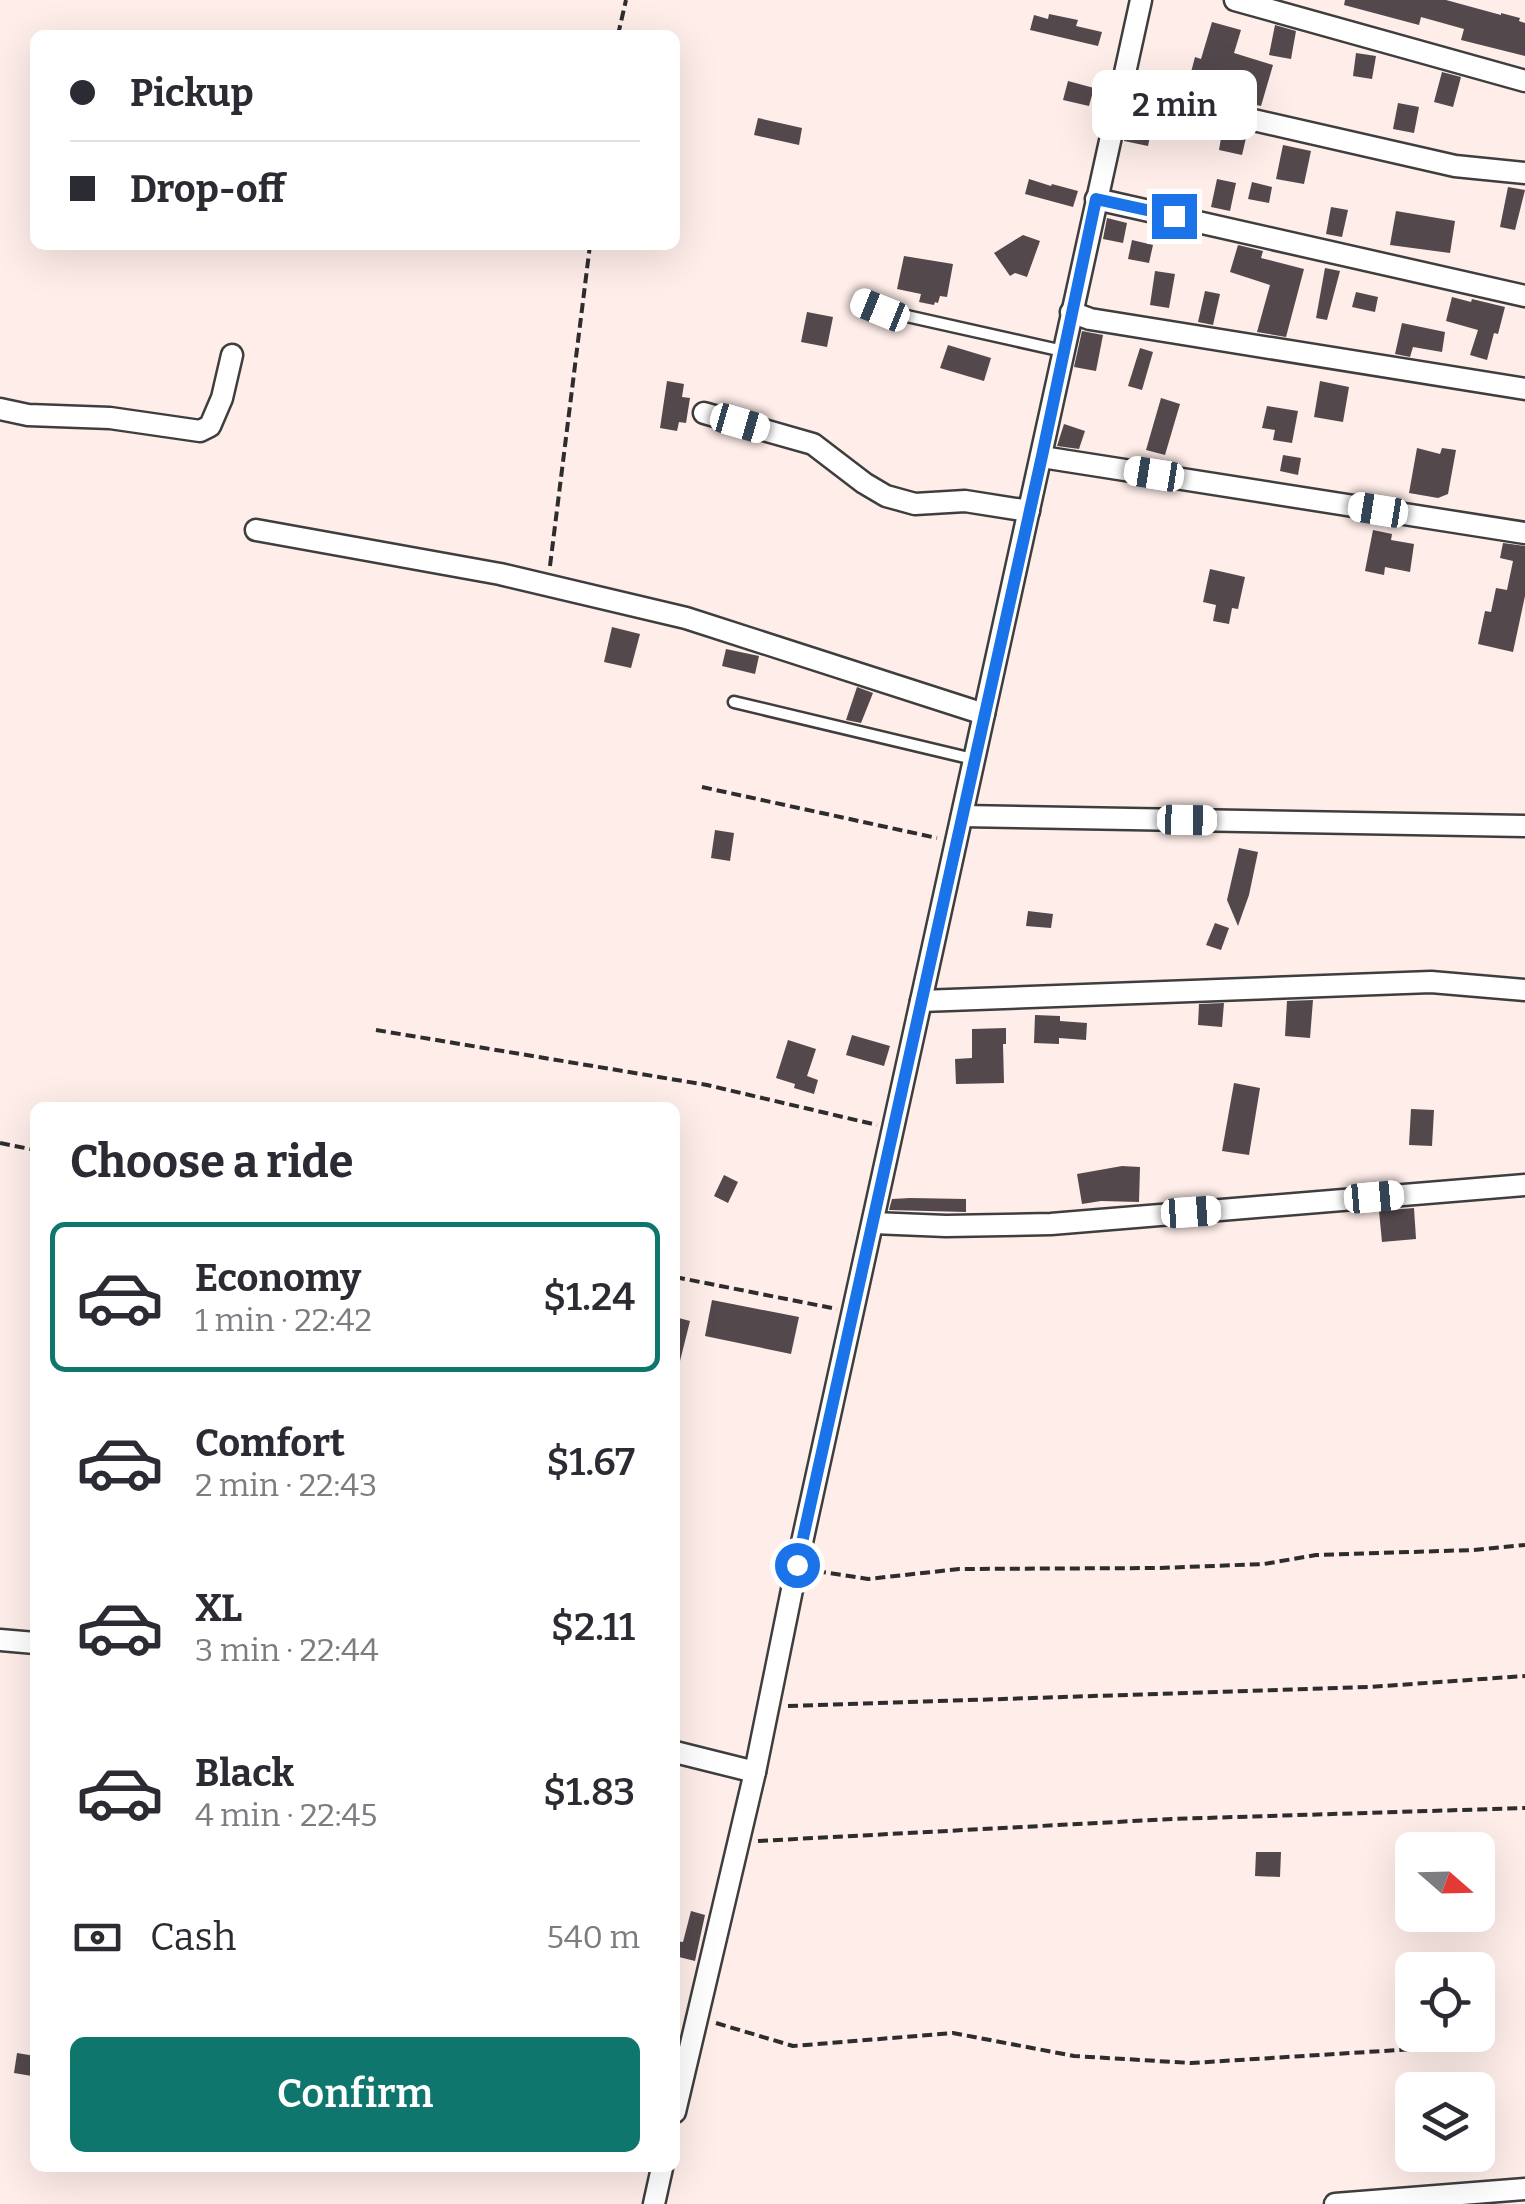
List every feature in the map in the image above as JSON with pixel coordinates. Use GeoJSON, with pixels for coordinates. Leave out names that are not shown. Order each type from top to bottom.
{"type":"FeatureCollection","features":[{"type":"Feature","properties":{"kind":"street"},"geometry":{"type":"LineString","coordinates":[[680,2065],[697,2018],[754,1772],[1141,0]]}},
{"type":"Feature","properties":{"kind":"street"},"geometry":{"type":"LineString","coordinates":[[1234,0],[1525,80]]}},
{"type":"Feature","properties":{"kind":"street"},"geometry":{"type":"LineString","coordinates":[[1122,90],[1454,166],[1525,172]]}},
{"type":"Feature","properties":{"kind":"street"},"geometry":{"type":"LineString","coordinates":[[1096,199],[1525,296]]}},
{"type":"Feature","properties":{"kind":"street"},"geometry":{"type":"LineString","coordinates":[[1071,312],[1090,319],[1525,390]]}},
{"type":"Feature","properties":{"kind":"street"},"geometry":{"type":"LineString","coordinates":[[0,409],[28,415],[110,418],[200,431],[210,426],[222,398],[232,355]]}},
{"type":"Feature","properties":{"kind":"street"},"geometry":{"type":"LineString","coordinates":[[704,412],[813,444],[886,496],[915,504],[965,501],[1029,511]]}},
{"type":"Feature","properties":{"kind":"street"},"geometry":{"type":"LineString","coordinates":[[1042,456],[1525,532]]}},
{"type":"Feature","properties":{"kind":"street"},"geometry":{"type":"LineString","coordinates":[[256,530],[500,574],[686,618],[984,714]]}},
{"type":"Feature","properties":{"kind":"street"},"geometry":{"type":"LineString","coordinates":[[962,816],[1525,826]]}},
{"type":"Feature","properties":{"kind":"street"},"geometry":{"type":"LineString","coordinates":[[920,1002],[1430,982],[1525,990]]}},
{"type":"Feature","properties":{"kind":"street"},"geometry":{"type":"LineString","coordinates":[[873,1223],[1051,1224],[1525,1185]]}},
{"type":"Feature","properties":{"kind":"street"},"geometry":{"type":"LineString","coordinates":[[0,1640],[30,1642]]}},
{"type":"Feature","properties":{"kind":"street"},"geometry":{"type":"LineString","coordinates":[[680,1753],[754,1772]]}},
{"type":"Feature","properties":{"kind":"street"},"geometry":{"type":"LineString","coordinates":[[654,2204],[661,2172]]}},
{"type":"Feature","properties":{"kind":"street"},"geometry":{"type":"LineString","coordinates":[[1335,2204],[1525,2189]]}},
{"type":"Feature","properties":{"kind":"lane"},"geometry":{"type":"LineString","coordinates":[[860,302],[880,310],[1063,351]]}},
{"type":"Feature","properties":{"kind":"lane"},"geometry":{"type":"LineString","coordinates":[[734,702],[974,759]]}},
{"type":"Feature","properties":{"kind":"path"},"geometry":{"type":"LineString","coordinates":[[619,30],[626,0]]}},
{"type":"Feature","properties":{"kind":"path"},"geometry":{"type":"LineString","coordinates":[[548,586],[589,250]]}},
{"type":"Feature","properties":{"kind":"path"},"geometry":{"type":"LineString","coordinates":[[702,787],[956,842]]}},
{"type":"Feature","properties":{"kind":"path"},"geometry":{"type":"LineString","coordinates":[[376,1030],[707,1085],[893,1129]]}},
{"type":"Feature","properties":{"kind":"path"},"geometry":{"type":"LineString","coordinates":[[0,1144],[30,1149]]}},
{"type":"Feature","properties":{"kind":"path"},"geometry":{"type":"LineString","coordinates":[[680,1278],[853,1313]]}},
{"type":"Feature","properties":{"kind":"path"},"geometry":{"type":"LineString","coordinates":[[797,1565],[822,1573],[868,1579],[959,1569],[1264,1564],[1316,1556],[1525,1546]]}},
{"type":"Feature","properties":{"kind":"path"},"geometry":{"type":"LineString","coordinates":[[768,1706],[1370,1687],[1525,1676]]}},
{"type":"Feature","properties":{"kind":"path"},"geometry":{"type":"LineString","coordinates":[[738,1842],[1172,1819],[1525,1808]]}},
{"type":"Feature","properties":{"kind":"path"},"geometry":{"type":"LineString","coordinates":[[697,2018],[793,2046],[953,2033],[1074,2056],[1191,2063],[1395,2050]]}},
{"type":"Feature","properties":{"kind":"building"},"geometry":{"type":"Polygon","coordinates":[[[1345,0],[1446,0],[1520,18],[1525,23],[1525,56],[1461,40],[1464,29],[1421,17],[1419,25],[1344,5],[1345,0]]]}},
{"type":"Feature","properties":{"kind":"building"},"geometry":{"type":"Polygon","coordinates":[[[1049,14],[1078,20],[1076,26],[1102,32],[1098,46],[1030,30],[1034,15],[1048,19],[1049,14]]]}},
{"type":"Feature","properties":{"kind":"building"},"geometry":{"type":"Polygon","coordinates":[[[1212,22],[1241,30],[1234,53],[1273,65],[1261,106],[1186,91],[1195,57],[1201,59],[1212,22]]]}},
{"type":"Feature","properties":{"kind":"building"},"geometry":{"type":"Polygon","coordinates":[[[1275,25],[1296,31],[1291,59],[1269,55],[1275,25]]]}},
{"type":"Feature","properties":{"kind":"building"},"geometry":{"type":"Polygon","coordinates":[[[1356,53],[1376,56],[1372,79],[1353,76],[1356,53]]]}},
{"type":"Feature","properties":{"kind":"building"},"geometry":{"type":"Polygon","coordinates":[[[1442,72],[1461,77],[1453,107],[1434,102],[1442,72]]]}},
{"type":"Feature","properties":{"kind":"building"},"geometry":{"type":"Polygon","coordinates":[[[1068,81],[1094,88],[1089,106],[1063,100],[1068,81]]]}},
{"type":"Feature","properties":{"kind":"building"},"geometry":{"type":"Polygon","coordinates":[[[1398,103],[1419,107],[1414,133],[1393,129],[1398,103]]]}},
{"type":"Feature","properties":{"kind":"building"},"geometry":{"type":"Polygon","coordinates":[[[1158,112],[1180,117],[1178,131],[1156,126],[1158,112]]]}},
{"type":"Feature","properties":{"kind":"building"},"geometry":{"type":"Polygon","coordinates":[[[758,118],[802,128],[799,145],[754,135],[758,118]]]}},
{"type":"Feature","properties":{"kind":"building"},"geometry":{"type":"Polygon","coordinates":[[[1129,118],[1153,122],[1148,146],[1124,141],[1129,118]]]}},
{"type":"Feature","properties":{"kind":"building"},"geometry":{"type":"Polygon","coordinates":[[[1222,132],[1246,138],[1242,155],[1219,150],[1222,132]]]}},
{"type":"Feature","properties":{"kind":"building"},"geometry":{"type":"Polygon","coordinates":[[[1283,145],[1311,151],[1304,184],[1276,179],[1283,145]]]}},
{"type":"Feature","properties":{"kind":"building"},"geometry":{"type":"Polygon","coordinates":[[[1029,179],[1078,191],[1073,207],[1025,194],[1029,179]]]}},
{"type":"Feature","properties":{"kind":"building"},"geometry":{"type":"Polygon","coordinates":[[[1217,179],[1236,183],[1230,211],[1211,207],[1217,179]]]}},
{"type":"Feature","properties":{"kind":"building"},"geometry":{"type":"Polygon","coordinates":[[[1252,182],[1272,187],[1269,203],[1248,199],[1252,182]]]}},
{"type":"Feature","properties":{"kind":"building"},"geometry":{"type":"Polygon","coordinates":[[[1508,187],[1525,190],[1515,230],[1500,227],[1508,187]]]}},
{"type":"Feature","properties":{"kind":"building"},"geometry":{"type":"Polygon","coordinates":[[[1331,207],[1348,210],[1342,237],[1326,234],[1331,207]]]}},
{"type":"Feature","properties":{"kind":"building"},"geometry":{"type":"Polygon","coordinates":[[[1396,211],[1455,221],[1450,253],[1390,245],[1396,211]]]}},
{"type":"Feature","properties":{"kind":"building"},"geometry":{"type":"Polygon","coordinates":[[[1107,218],[1127,223],[1123,243],[1103,239],[1107,218]]]}},
{"type":"Feature","properties":{"kind":"building"},"geometry":{"type":"Polygon","coordinates":[[[1023,235],[1040,241],[1027,277],[1015,273],[1010,276],[994,253],[1023,235]]]}},
{"type":"Feature","properties":{"kind":"building"},"geometry":{"type":"Polygon","coordinates":[[[1132,240],[1153,245],[1149,263],[1128,259],[1132,240]]]}},
{"type":"Feature","properties":{"kind":"building"},"geometry":{"type":"Polygon","coordinates":[[[1238,245],[1263,251],[1261,258],[1304,269],[1286,337],[1257,332],[1270,285],[1230,272],[1238,245]]]}},
{"type":"Feature","properties":{"kind":"building"},"geometry":{"type":"Polygon","coordinates":[[[904,256],[953,264],[947,297],[940,296],[934,305],[919,302],[921,294],[897,289],[904,256]]]}},
{"type":"Feature","properties":{"kind":"building"},"geometry":{"type":"Polygon","coordinates":[[[1325,268],[1340,271],[1327,320],[1316,318],[1325,268]]]}},
{"type":"Feature","properties":{"kind":"building"},"geometry":{"type":"Polygon","coordinates":[[[1155,271],[1175,274],[1169,308],[1150,305],[1155,271]]]}},
{"type":"Feature","properties":{"kind":"building"},"geometry":{"type":"Polygon","coordinates":[[[1205,291],[1220,294],[1213,325],[1198,322],[1205,291]]]}},
{"type":"Feature","properties":{"kind":"building"},"geometry":{"type":"Polygon","coordinates":[[[1356,292],[1378,297],[1375,312],[1352,307],[1356,292]]]}},
{"type":"Feature","properties":{"kind":"building"},"geometry":{"type":"Polygon","coordinates":[[[1452,297],[1505,307],[1487,360],[1470,355],[1478,330],[1446,321],[1452,297]]]}},
{"type":"Feature","properties":{"kind":"building"},"geometry":{"type":"Polygon","coordinates":[[[807,312],[833,317],[827,347],[801,342],[807,312]]]}},
{"type":"Feature","properties":{"kind":"building"},"geometry":{"type":"Polygon","coordinates":[[[1402,323],[1445,332],[1442,352],[1413,347],[1410,357],[1395,354],[1402,323]]]}},
{"type":"Feature","properties":{"kind":"building"},"geometry":{"type":"Polygon","coordinates":[[[1082,331],[1103,335],[1096,371],[1074,367],[1082,331]]]}},
{"type":"Feature","properties":{"kind":"building"},"geometry":{"type":"Polygon","coordinates":[[[948,345],[991,358],[984,381],[940,368],[948,345]]]}},
{"type":"Feature","properties":{"kind":"building"},"geometry":{"type":"Polygon","coordinates":[[[1140,348],[1153,352],[1142,390],[1128,386],[1140,348]]]}},
{"type":"Feature","properties":{"kind":"building"},"geometry":{"type":"Polygon","coordinates":[[[667,381],[684,384],[682,397],[690,398],[686,423],[679,422],[677,431],[660,428],[667,381]]]}},
{"type":"Feature","properties":{"kind":"building"},"geometry":{"type":"Polygon","coordinates":[[[1320,381],[1349,387],[1343,422],[1314,417],[1320,381]]]}},
{"type":"Feature","properties":{"kind":"building"},"geometry":{"type":"Polygon","coordinates":[[[1161,398],[1180,404],[1165,455],[1146,450],[1161,398]]]}},
{"type":"Feature","properties":{"kind":"building"},"geometry":{"type":"Polygon","coordinates":[[[1267,406],[1298,411],[1292,443],[1273,440],[1275,430],[1262,428],[1267,406]]]}},
{"type":"Feature","properties":{"kind":"building"},"geometry":{"type":"Polygon","coordinates":[[[1064,424],[1085,431],[1079,449],[1057,446],[1064,424]]]}},
{"type":"Feature","properties":{"kind":"building"},"geometry":{"type":"Polygon","coordinates":[[[1417,448],[1440,454],[1442,448],[1456,450],[1448,494],[1438,498],[1409,493],[1417,448]]]}},
{"type":"Feature","properties":{"kind":"building"},"geometry":{"type":"Polygon","coordinates":[[[1283,455],[1301,458],[1298,475],[1280,471],[1283,455]]]}},
{"type":"Feature","properties":{"kind":"building"},"geometry":{"type":"Polygon","coordinates":[[[1373,530],[1392,534],[1391,540],[1414,544],[1410,572],[1385,567],[1384,575],[1365,571],[1373,530]]]}},
{"type":"Feature","properties":{"kind":"building"},"geometry":{"type":"Polygon","coordinates":[[[1503,543],[1525,546],[1525,596],[1513,652],[1478,644],[1485,611],[1491,612],[1496,588],[1507,590],[1513,561],[1500,558],[1503,543]]]}},
{"type":"Feature","properties":{"kind":"building"},"geometry":{"type":"Polygon","coordinates":[[[1210,569],[1245,577],[1238,609],[1232,608],[1229,624],[1213,621],[1216,605],[1203,602],[1210,569]]]}},
{"type":"Feature","properties":{"kind":"building"},"geometry":{"type":"Polygon","coordinates":[[[612,627],[640,634],[631,668],[604,662],[612,627]]]}},
{"type":"Feature","properties":{"kind":"building"},"geometry":{"type":"Polygon","coordinates":[[[726,649],[759,656],[755,674],[722,666],[726,649]]]}},
{"type":"Feature","properties":{"kind":"building"},"geometry":{"type":"Polygon","coordinates":[[[857,687],[873,693],[861,723],[846,720],[857,687]]]}},
{"type":"Feature","properties":{"kind":"building"},"geometry":{"type":"Polygon","coordinates":[[[715,830],[734,833],[730,861],[711,858],[715,830]]]}},
{"type":"Feature","properties":{"kind":"building"},"geometry":{"type":"Polygon","coordinates":[[[1239,848],[1258,852],[1238,926],[1227,900],[1239,848]]]}},
{"type":"Feature","properties":{"kind":"building"},"geometry":{"type":"Polygon","coordinates":[[[1028,911],[1053,914],[1051,928],[1026,926],[1028,911]]]}},
{"type":"Feature","properties":{"kind":"building"},"geometry":{"type":"Polygon","coordinates":[[[1215,923],[1229,928],[1221,950],[1206,945],[1215,923]]]}},
{"type":"Feature","properties":{"kind":"building"},"geometry":{"type":"Polygon","coordinates":[[[1313,1000],[1310,1038],[1285,1036],[1287,1001],[1313,1000]]]}},
{"type":"Feature","properties":{"kind":"building"},"geometry":{"type":"Polygon","coordinates":[[[1224,1003],[1222,1027],[1198,1025],[1199,1004],[1224,1003]]]}},
{"type":"Feature","properties":{"kind":"building"},"geometry":{"type":"Polygon","coordinates":[[[1035,1015],[1087,1023],[1086,1040],[1059,1038],[1059,1044],[1034,1043],[1035,1015]]]}},
{"type":"Feature","properties":{"kind":"building"},"geometry":{"type":"Polygon","coordinates":[[[1006,1028],[1004,1083],[956,1084],[955,1059],[972,1058],[972,1029],[1006,1028]]]}},
{"type":"Feature","properties":{"kind":"building"},"geometry":{"type":"Polygon","coordinates":[[[852,1035],[890,1046],[884,1066],[846,1055],[852,1035]]]}},
{"type":"Feature","properties":{"kind":"building"},"geometry":{"type":"Polygon","coordinates":[[[788,1040],[816,1049],[807,1076],[818,1080],[814,1094],[776,1078],[788,1040]]]}},
{"type":"Feature","properties":{"kind":"building"},"geometry":{"type":"Polygon","coordinates":[[[1234,1083],[1260,1088],[1249,1155],[1222,1151],[1234,1083]]]}},
{"type":"Feature","properties":{"kind":"building"},"geometry":{"type":"Polygon","coordinates":[[[1411,1109],[1434,1110],[1432,1146],[1409,1145],[1411,1109]]]}},
{"type":"Feature","properties":{"kind":"building"},"geometry":{"type":"Polygon","coordinates":[[[1140,1167],[1139,1202],[1082,1204],[1077,1174],[1140,1167]]]}},
{"type":"Feature","properties":{"kind":"building"},"geometry":{"type":"Polygon","coordinates":[[[724,1175],[738,1182],[728,1203],[714,1196],[724,1175]]]}},
{"type":"Feature","properties":{"kind":"building"},"geometry":{"type":"Polygon","coordinates":[[[892,1199],[966,1199],[966,1212],[889,1210],[892,1199]]]}},
{"type":"Feature","properties":{"kind":"building"},"geometry":{"type":"Polygon","coordinates":[[[1414,1208],[1416,1239],[1382,1242],[1379,1211],[1414,1208]]]}},
{"type":"Feature","properties":{"kind":"building"},"geometry":{"type":"Polygon","coordinates":[[[712,1300],[799,1317],[791,1354],[705,1336],[712,1300]]]}},
{"type":"Feature","properties":{"kind":"building"},"geometry":{"type":"Polygon","coordinates":[[[680,1318],[690,1321],[680,1361],[680,1318]]]}},
{"type":"Feature","properties":{"kind":"building"},"geometry":{"type":"Polygon","coordinates":[[[1256,1852],[1281,1852],[1280,1877],[1255,1876],[1256,1852]]]}},
{"type":"Feature","properties":{"kind":"building"},"geometry":{"type":"Polygon","coordinates":[[[691,1911],[705,1915],[695,1961],[680,1957],[680,1942],[691,1911]]]}},
{"type":"Feature","properties":{"kind":"building"},"geometry":{"type":"Polygon","coordinates":[[[17,2053],[30,2055],[30,2076],[14,2073],[17,2053]]]}},
{"type":"Feature","properties":{"kind":"route"},"geometry":{"type":"LineString","coordinates":[[797,1565],[1096,199],[1174,216]]}}]}
